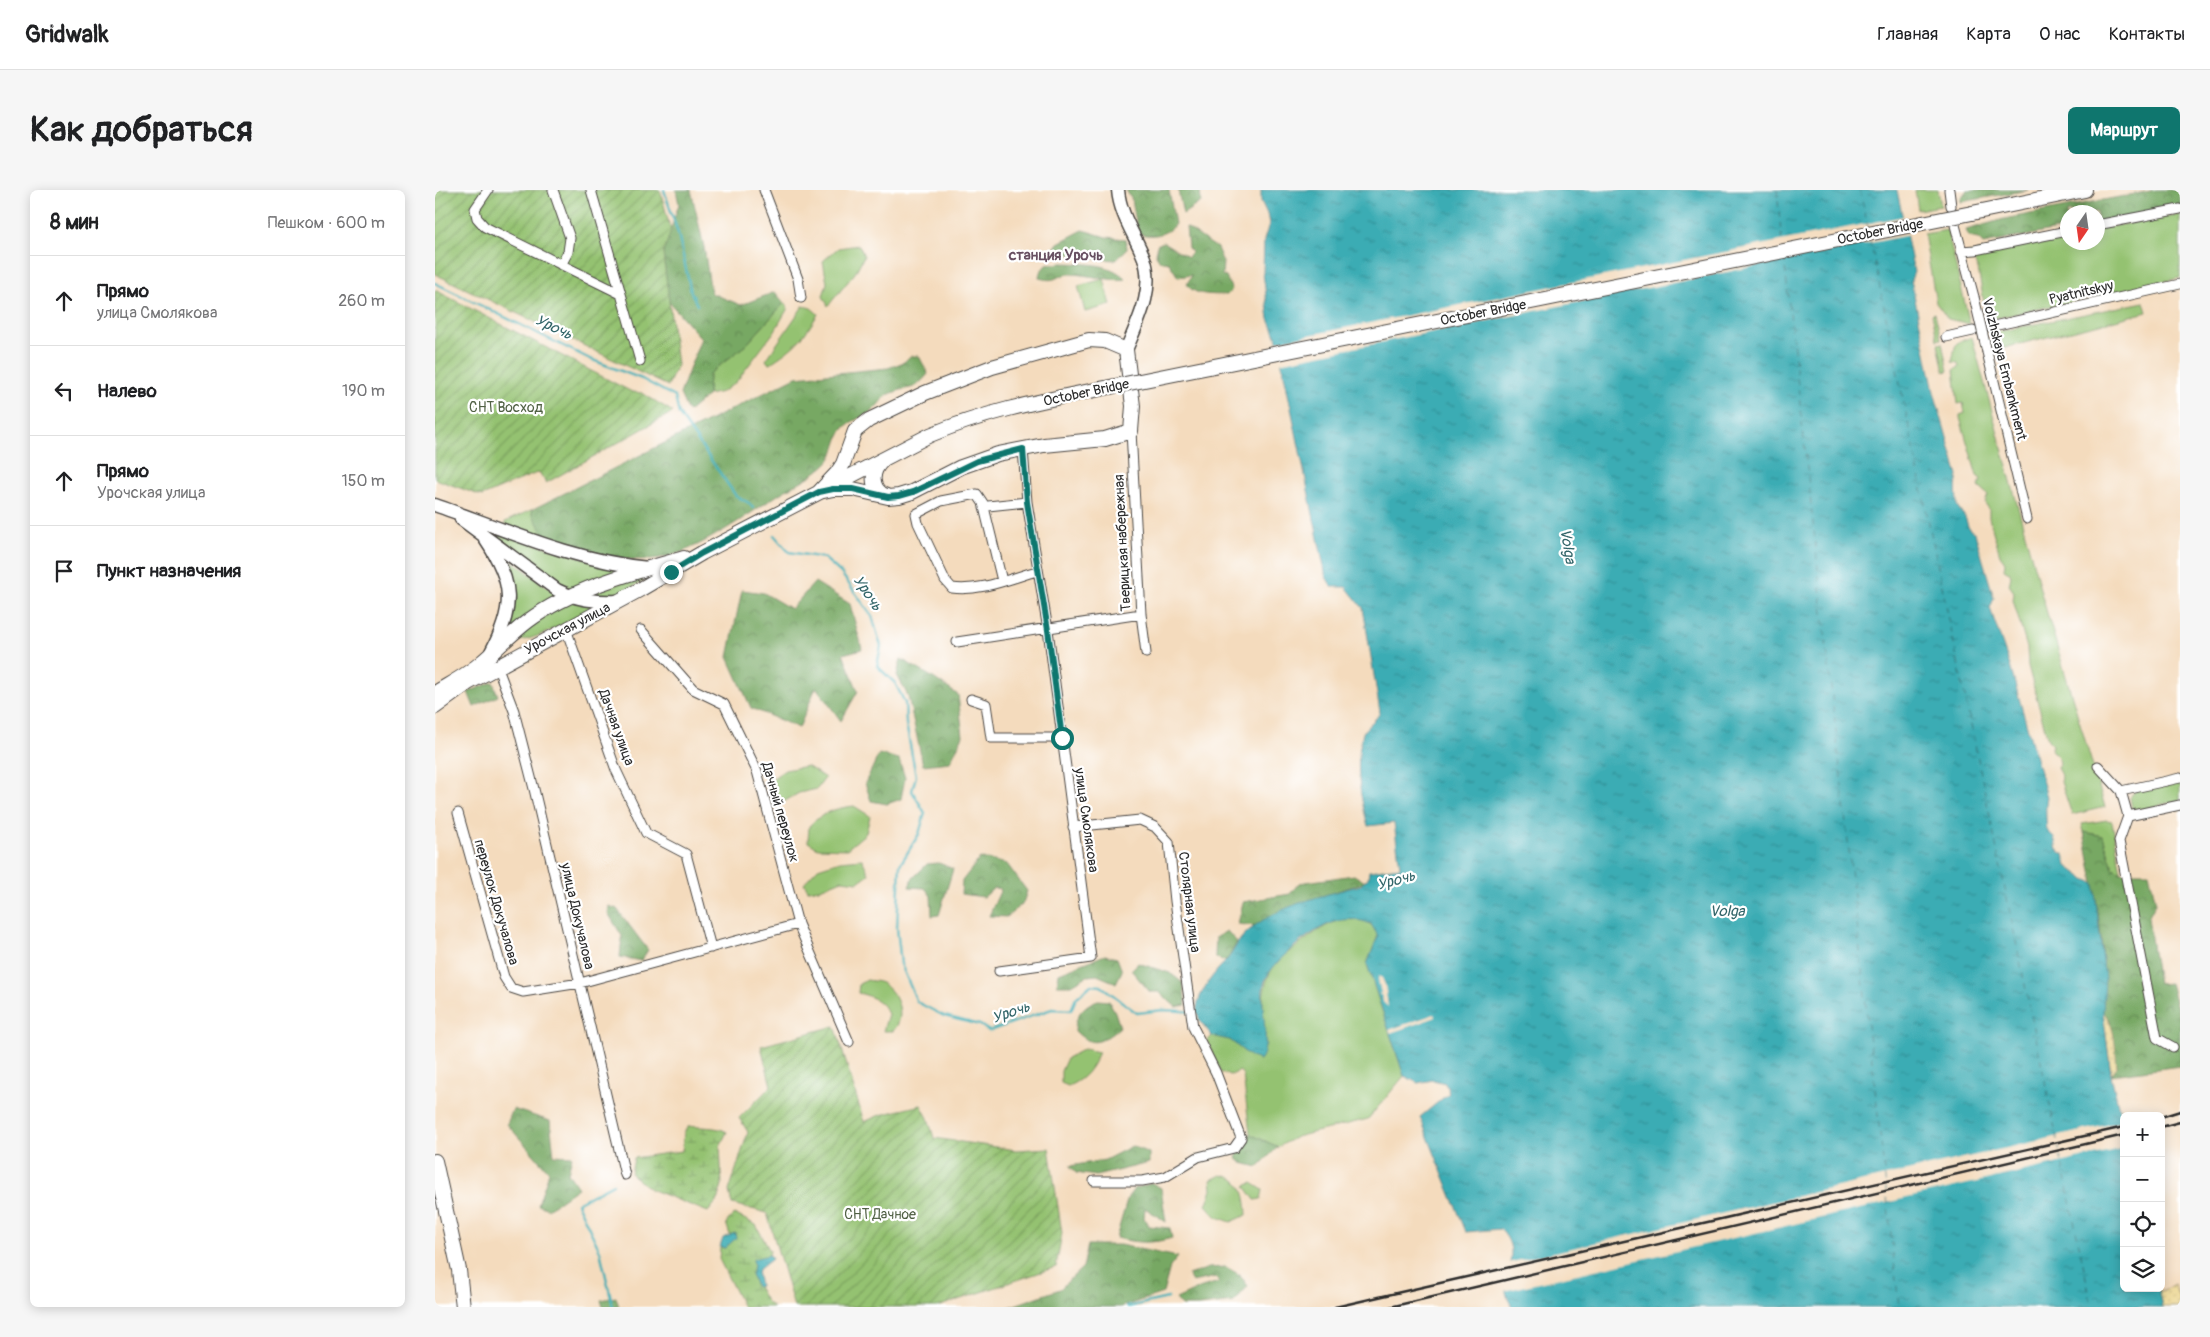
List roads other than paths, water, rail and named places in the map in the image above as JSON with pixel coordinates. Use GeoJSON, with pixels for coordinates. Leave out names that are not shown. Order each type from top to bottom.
{"type":"FeatureCollection","features":[{"type":"Feature","properties":{"kind":"main road"},"geometry":{"type":"LineString","coordinates":[[819,492],[833,489],[853,489],[888,497],[905,495],[977,461],[1023,449],[1095,441],[1131,431],[1133,406],[1127,350],[1146,302],[1146,267],[1124,217],[1118,190]]}},
{"type":"Feature","properties":{"kind":"main road","name":"October Bridge"},"geometry":{"type":"LineString","coordinates":[[888,456],[930,435],[979,416],[1090,391],[2085,190]]}},
{"type":"Feature","properties":{"kind":"main road"},"geometry":{"type":"LineString","coordinates":[[819,492],[837,473],[859,426],[882,412],[992,367],[1089,340],[1105,341],[1127,350]]}},
{"type":"Feature","properties":{"kind":"main road"},"geometry":{"type":"LineString","coordinates":[[853,436],[852,448],[858,456],[869,460],[888,456]]}},
{"type":"Feature","properties":{"kind":"main road"},"geometry":{"type":"LineString","coordinates":[[888,456],[876,467],[873,478],[875,488],[888,497]]}},
{"type":"Feature","properties":{"kind":"main road","name":"Урочская улица"},"geometry":{"type":"LineString","coordinates":[[435,708],[468,683],[497,666],[702,553],[888,456]]}},
{"type":"Feature","properties":{"kind":"main road"},"geometry":{"type":"LineString","coordinates":[[437,506],[481,533],[541,580],[571,597],[598,602],[618,601]]}},
{"type":"Feature","properties":{"kind":"main road"},"geometry":{"type":"LineString","coordinates":[[437,506],[586,556],[648,568]]}},
{"type":"Feature","properties":{"kind":"main road"},"geometry":{"type":"LineString","coordinates":[[481,533],[503,568],[507,584],[506,616],[502,630],[491,652]]}},
{"type":"Feature","properties":{"kind":"main road","name":"Урочская улица"},"geometry":{"type":"LineString","coordinates":[[435,693],[471,670],[529,620],[571,597],[603,583],[702,553]]}},
{"type":"Feature","properties":{"kind":"main road"},"geometry":{"type":"LineString","coordinates":[[435,1161],[459,1270],[463,1307]]}},
{"type":"Feature","properties":{"kind":"street"},"geometry":{"type":"LineString","coordinates":[[488,190],[475,209],[477,218],[485,227],[621,294]]}},
{"type":"Feature","properties":{"kind":"street"},"geometry":{"type":"LineString","coordinates":[[553,190],[570,238],[568,252],[561,265]]}},
{"type":"Feature","properties":{"kind":"street"},"geometry":{"type":"LineString","coordinates":[[591,190],[640,361]]}},
{"type":"Feature","properties":{"kind":"street"},"geometry":{"type":"LineString","coordinates":[[764,190],[798,279],[801,298]]}},
{"type":"Feature","properties":{"kind":"street"},"geometry":{"type":"LineString","coordinates":[[1949,190],[1951,206]]}},
{"type":"Feature","properties":{"kind":"street"},"geometry":{"type":"LineString","coordinates":[[2105,223],[2180,209]]}},
{"type":"Feature","properties":{"kind":"street","name":"Volzhskaya Embankment"},"geometry":{"type":"LineString","coordinates":[[1955,225],[2027,519]]}},
{"type":"Feature","properties":{"kind":"street"},"geometry":{"type":"LineString","coordinates":[[1961,251],[1975,250],[2060,232]]}},
{"type":"Feature","properties":{"kind":"street","name":"Pyatnitskyy"},"geometry":{"type":"LineString","coordinates":[[1989,327],[2180,284]]}},
{"type":"Feature","properties":{"kind":"street"},"geometry":{"type":"LineString","coordinates":[[1946,337],[1973,331]]}},
{"type":"Feature","properties":{"kind":"street","name":"Тверицкая набережная"},"geometry":{"type":"LineString","coordinates":[[1131,431],[1141,614],[1146,653]]}},
{"type":"Feature","properties":{"kind":"street","name":"улица Смолякова"},"geometry":{"type":"LineString","coordinates":[[999,971],[1091,958],[1048,630],[1027,502],[1023,449]]}},
{"type":"Feature","properties":{"kind":"street"},"geometry":{"type":"LineString","coordinates":[[1002,581],[984,508],[977,494],[941,501],[916,514],[918,523],[945,580],[952,588],[961,590],[1002,581],[1037,571]]}},
{"type":"Feature","properties":{"kind":"street"},"geometry":{"type":"LineString","coordinates":[[984,508],[1027,502]]}},
{"type":"Feature","properties":{"kind":"street"},"geometry":{"type":"LineString","coordinates":[[957,642],[1048,630],[1141,614]]}},
{"type":"Feature","properties":{"kind":"street","name":"Дачная улица"},"geometry":{"type":"LineString","coordinates":[[567,628],[616,770],[646,833],[686,854],[711,948]]}},
{"type":"Feature","properties":{"kind":"street","name":"Дачный переулок"},"geometry":{"type":"LineString","coordinates":[[641,630],[693,689],[724,704],[757,770],[797,924],[849,1042]]}},
{"type":"Feature","properties":{"kind":"street","name":"улица Докучалова"},"geometry":{"type":"LineString","coordinates":[[497,666],[514,711],[625,1175]]}},
{"type":"Feature","properties":{"kind":"street"},"geometry":{"type":"LineString","coordinates":[[971,699],[986,704],[991,738],[1062,738]]}},
{"type":"Feature","properties":{"kind":"street"},"geometry":{"type":"LineString","coordinates":[[2098,766],[2121,790],[2127,816],[2119,841],[2157,1038],[2173,1047]]}},
{"type":"Feature","properties":{"kind":"street"},"geometry":{"type":"LineString","coordinates":[[2121,790],[2180,778]]}},
{"type":"Feature","properties":{"kind":"street"},"geometry":{"type":"LineString","coordinates":[[2127,816],[2180,805]]}},
{"type":"Feature","properties":{"kind":"street","name":"переулок Докучалова"},"geometry":{"type":"LineString","coordinates":[[458,813],[504,977],[511,988],[523,992],[580,983]]}},
{"type":"Feature","properties":{"kind":"street","name":"Столярная улица"},"geometry":{"type":"LineString","coordinates":[[1073,827],[1140,820],[1155,827],[1169,842],[1175,901],[1193,1027],[1216,1073],[1241,1138],[1234,1148],[1198,1157],[1165,1176],[1141,1181],[1094,1181]]}},
{"type":"Feature","properties":{"kind":"street"},"geometry":{"type":"LineString","coordinates":[[580,983],[797,924]]}},
{"type":"Feature","properties":{"kind":"water","name":"Volga"},"geometry":{"type":"Polygon","coordinates":[[[1261,190],[1897,190],[1914,272],[1911,280],[1934,392],[1958,476],[1956,487],[1957,506],[1965,517],[1969,529],[1975,533],[1994,598],[1990,608],[2010,666],[2047,797],[2047,830],[2054,837],[2057,850],[2064,854],[2067,866],[2094,883],[2105,979],[2103,1012],[2111,1075],[2120,1113],[2120,1292],[2159,1292],[2162,1307],[1512,1307],[1506,1292],[1511,1260],[1510,1245],[1500,1229],[1466,1232],[1420,1117],[1449,1093],[1445,1083],[1433,1080],[1418,1083],[1404,1076],[1367,964],[1378,936],[1371,924],[1353,920],[1334,922],[1305,938],[1276,964],[1265,981],[1263,990],[1265,1045],[1264,1053],[1260,1060],[1251,1057],[1230,1040],[1212,1036],[1198,1016],[1197,1007],[1199,1000],[1211,978],[1243,936],[1269,917],[1299,903],[1361,885],[1368,878],[1369,871],[1400,867],[1394,823],[1368,826],[1363,803],[1359,780],[1360,745],[1364,730],[1377,718],[1380,712],[1363,608],[1346,587],[1332,587],[1326,577],[1276,336],[1269,319],[1263,273],[1264,240],[1269,224],[1261,201],[1261,190]]]}},
{"type":"Feature","properties":{"kind":"water"},"geometry":{"type":"Polygon","coordinates":[[[735,1233],[736,1238],[725,1248],[720,1247],[723,1238],[735,1233]]]}},
{"type":"Feature","properties":{"kind":"water"},"geometry":{"type":"Polygon","coordinates":[[[769,1255],[772,1259],[757,1271],[760,1286],[756,1287],[751,1274],[754,1266],[753,1259],[769,1255]]]}},
{"type":"Feature","properties":{"kind":"waterway"},"geometry":{"type":"LineString","coordinates":[[664,190],[678,233],[691,292],[697,305]]}},
{"type":"Feature","properties":{"kind":"waterway","name":"Урочь"},"geometry":{"type":"LineString","coordinates":[[435,283],[590,359],[642,379],[675,397],[679,414],[736,496],[749,503],[753,508]]}},
{"type":"Feature","properties":{"kind":"waterway","name":"Урочь"},"geometry":{"type":"LineString","coordinates":[[774,535],[789,552],[824,558],[841,573],[872,616],[881,646],[877,666],[895,683],[905,703],[906,724],[916,776],[912,791],[925,813],[919,834],[900,865],[897,928],[901,964],[917,1002],[944,1016],[980,1025],[989,1031],[1052,1009],[1071,1010],[1076,998],[1091,985],[1101,986],[1137,1013],[1163,1010],[1199,1012]]}},
{"type":"Feature","properties":{"kind":"waterway"},"geometry":{"type":"LineString","coordinates":[[613,1184],[577,1203],[600,1251],[613,1307]]}},
{"type":"Feature","properties":{"kind":"waterway"},"geometry":{"type":"LineString","coordinates":[[1127,1307],[1168,1298]]}},
{"type":"Feature","properties":{"kind":"railway"},"geometry":{"type":"LineString","coordinates":[[2165,1116],[2180,1111]]}},
{"type":"Feature","properties":{"kind":"railway"},"geometry":{"type":"LineString","coordinates":[[2165,1126],[2180,1122]]}},
{"type":"Feature","properties":{"kind":"railway"},"geometry":{"type":"LineString","coordinates":[[1335,1307],[2120,1128]]}},
{"type":"Feature","properties":{"kind":"railway"},"geometry":{"type":"LineString","coordinates":[[1390,1307],[2120,1136]]}},
{"type":"Feature","properties":{"kind":"district","name":"станция Урочь"},"geometry":{"type":"Point","coordinates":[1056,255]}},
{"type":"Feature","properties":{"kind":"park label","name":"СНТ Восход"},"geometry":{"type":"Point","coordinates":[506,407]}},
{"type":"Feature","properties":{"kind":"park label","name":"СНТ Дачное"},"geometry":{"type":"Point","coordinates":[880,1214]}}]}
